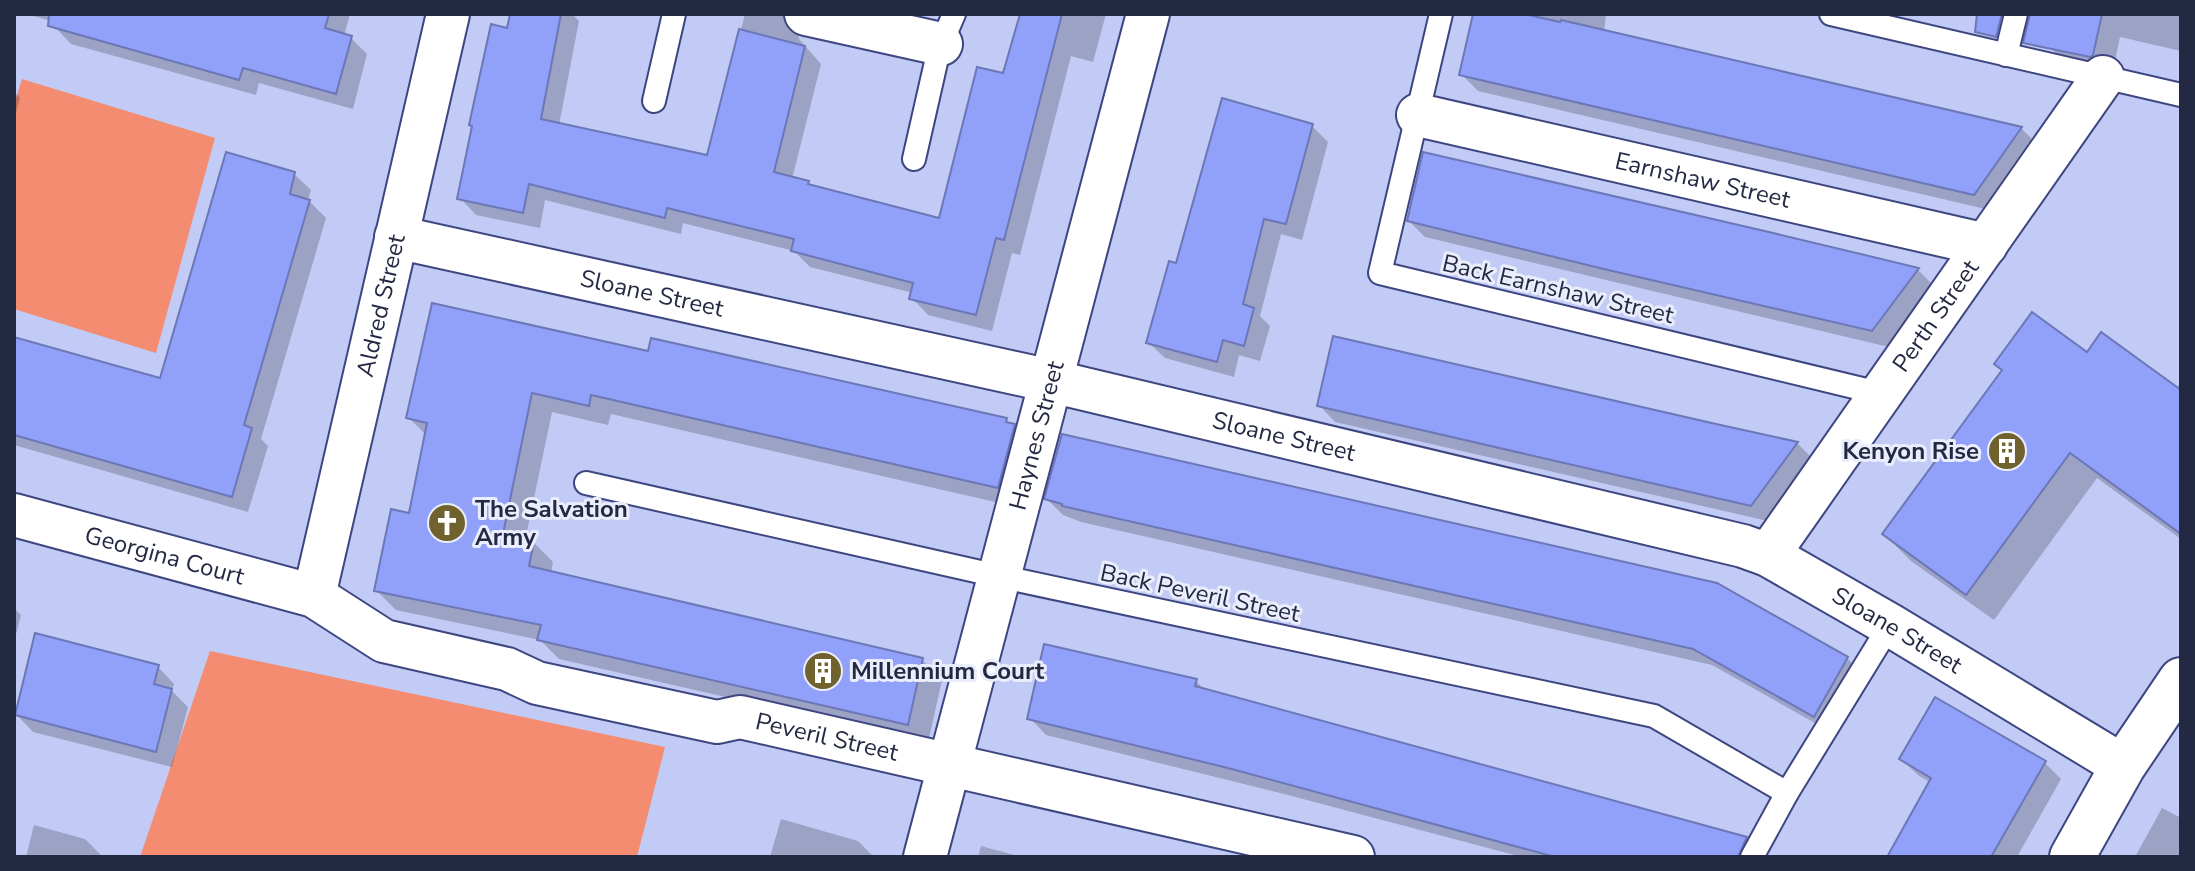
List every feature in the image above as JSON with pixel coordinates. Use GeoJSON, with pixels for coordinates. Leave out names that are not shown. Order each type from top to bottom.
{"type":"FeatureCollection","features":[{"type":"Feature","properties":{"kind":"street","name":"Aldred Street"},"geometry":{"type":"LineString","coordinates":[[314,596],[448,14]]}},
{"type":"Feature","properties":{"kind":"street"},"geometry":{"type":"LineString","coordinates":[[806,14],[947,29]]}},
{"type":"Feature","properties":{"kind":"street","name":"Haynes Street"},"geometry":{"type":"LineString","coordinates":[[925,857],[1148,14]]}},
{"type":"Feature","properties":{"kind":"street","name":"Perth Street"},"geometry":{"type":"LineString","coordinates":[[1768,555],[2103,77]]}},
{"type":"Feature","properties":{"kind":"street","name":"Earnshaw Street"},"geometry":{"type":"LineString","coordinates":[[1418,115],[1986,245]]}},
{"type":"Feature","properties":{"kind":"street","name":"Sloane Street"},"geometry":{"type":"LineString","coordinates":[[396,237],[1051,381],[1743,546],[1768,555],[1890,625],[2123,766]]}},
{"type":"Feature","properties":{"kind":"street","name":"Georgina Court"},"geometry":{"type":"LineString","coordinates":[[14,515],[314,596]]}},
{"type":"Feature","properties":{"kind":"street","name":"Peveril Street"},"geometry":{"type":"LineString","coordinates":[[314,596],[384,641],[507,669],[537,683],[717,722],[740,717],[1353,857]]}},
{"type":"Feature","properties":{"kind":"street"},"geometry":{"type":"LineString","coordinates":[[2072,857],[2123,766],[2181,680]]}},
{"type":"Feature","properties":{"kind":"lane"},"geometry":{"type":"LineString","coordinates":[[654,101],[674,14]]}},
{"type":"Feature","properties":{"kind":"lane"},"geometry":{"type":"LineString","coordinates":[[1418,115],[1441,14]]}},
{"type":"Feature","properties":{"kind":"lane"},"geometry":{"type":"LineString","coordinates":[[1831,14],[2181,95]]}},
{"type":"Feature","properties":{"kind":"lane"},"geometry":{"type":"LineString","coordinates":[[2006,55],[2016,14]]}},
{"type":"Feature","properties":{"kind":"lane"},"geometry":{"type":"LineString","coordinates":[[914,159],[947,29]]}},
{"type":"Feature","properties":{"kind":"lane","name":"Back Earnshaw Street"},"geometry":{"type":"LineString","coordinates":[[1418,115],[1380,273],[1883,394]]}},
{"type":"Feature","properties":{"kind":"lane","name":"Back Peveril Street"},"geometry":{"type":"LineString","coordinates":[[586,483],[998,576],[1654,716],[1787,793]]}},
{"type":"Feature","properties":{"kind":"lane"},"geometry":{"type":"LineString","coordinates":[[1752,857],[1787,793],[1890,625]]}},
{"type":"Feature","properties":{"kind":"shaded area"},"geometry":{"type":"Polygon","coordinates":[[[22,79],[215,138],[156,353],[14,309],[14,105],[22,79]]]}},
{"type":"Feature","properties":{"kind":"shaded area"},"geometry":{"type":"Polygon","coordinates":[[[210,651],[665,747],[637,857],[140,857],[210,651]]]}},
{"type":"Feature","properties":{"kind":"building"},"geometry":{"type":"Polygon","coordinates":[[[49,14],[329,14],[325,28],[352,36],[336,94],[243,68],[239,80],[48,26],[49,14]]]}},
{"type":"Feature","properties":{"kind":"building"},"geometry":{"type":"Polygon","coordinates":[[[510,14],[561,14],[541,119],[707,155],[739,29],[805,46],[774,172],[809,181],[808,184],[939,218],[977,67],[1003,73],[1020,14],[1062,14],[1004,240],[996,238],[976,315],[909,299],[913,283],[791,251],[794,239],[667,208],[665,218],[529,184],[523,213],[457,199],[491,24],[507,28],[510,14]]]}},
{"type":"Feature","properties":{"kind":"building"},"geometry":{"type":"Polygon","coordinates":[[[1473,14],[1524,14],[1561,20],[2022,127],[1974,195],[1459,75],[1473,14]]]}},
{"type":"Feature","properties":{"kind":"building"},"geometry":{"type":"Polygon","coordinates":[[[1977,14],[2002,14],[1996,37],[1975,32],[1977,14]]]}},
{"type":"Feature","properties":{"kind":"building"},"geometry":{"type":"Polygon","coordinates":[[[2030,14],[2102,14],[2093,55],[2090,57],[2023,43],[2030,14]]]}},
{"type":"Feature","properties":{"kind":"building"},"geometry":{"type":"Polygon","coordinates":[[[1222,98],[1313,124],[1286,224],[1264,219],[1243,304],[1254,308],[1244,346],[1223,340],[1217,362],[1146,343],[1169,261],[1176,263],[1222,98]]]}},
{"type":"Feature","properties":{"kind":"building"},"geometry":{"type":"Polygon","coordinates":[[[226,152],[295,172],[290,194],[310,200],[244,425],[252,428],[232,497],[14,435],[14,337],[160,378],[226,152]]]}},
{"type":"Feature","properties":{"kind":"building"},"geometry":{"type":"Polygon","coordinates":[[[1423,152],[1919,268],[1872,331],[1608,270],[1407,221],[1423,152]]]}},
{"type":"Feature","properties":{"kind":"building"},"geometry":{"type":"Polygon","coordinates":[[[432,303],[648,351],[651,338],[1007,418],[1006,422],[1015,424],[998,488],[591,395],[589,406],[532,393],[503,534],[534,541],[529,566],[923,658],[908,725],[537,640],[541,625],[374,591],[391,509],[409,513],[427,423],[406,418],[432,303]]]}},
{"type":"Feature","properties":{"kind":"building","name":"Kenyon Rise"},"geometry":{"type":"Polygon","coordinates":[[[2032,312],[2087,352],[2101,332],[2181,390],[2181,534],[2070,453],[1966,595],[1882,534],[2002,370],[1994,364],[2032,312]]]}},
{"type":"Feature","properties":{"kind":"building"},"geometry":{"type":"Polygon","coordinates":[[[1333,336],[1798,442],[1751,506],[1317,406],[1333,336]]]}},
{"type":"Feature","properties":{"kind":"building"},"geometry":{"type":"Polygon","coordinates":[[[1062,434],[1717,583],[1848,657],[1814,717],[1693,649],[1062,506],[1044,499],[1062,434]]]}},
{"type":"Feature","properties":{"kind":"building"},"geometry":{"type":"Polygon","coordinates":[[[35,633],[159,665],[154,684],[172,689],[156,752],[15,715],[35,633]]]}},
{"type":"Feature","properties":{"kind":"building"},"geometry":{"type":"Polygon","coordinates":[[[1044,644],[1197,679],[1195,686],[1747,837],[1738,857],[1555,857],[1228,768],[1027,719],[1044,644]]]}},
{"type":"Feature","properties":{"kind":"building"},"geometry":{"type":"Polygon","coordinates":[[[1935,697],[2046,761],[1991,857],[1887,857],[1931,778],[1899,759],[1935,697]]]}},
{"type":"Feature","properties":{"kind":"place","name":"Kenyon Rise"},"geometry":{"type":"Point","coordinates":[2007,451]}},
{"type":"Feature","properties":{"kind":"place","name":"The Salvation Army"},"geometry":{"type":"Point","coordinates":[447,523]}},
{"type":"Feature","properties":{"kind":"place","name":"Millennium Court"},"geometry":{"type":"Point","coordinates":[823,671]}}]}
